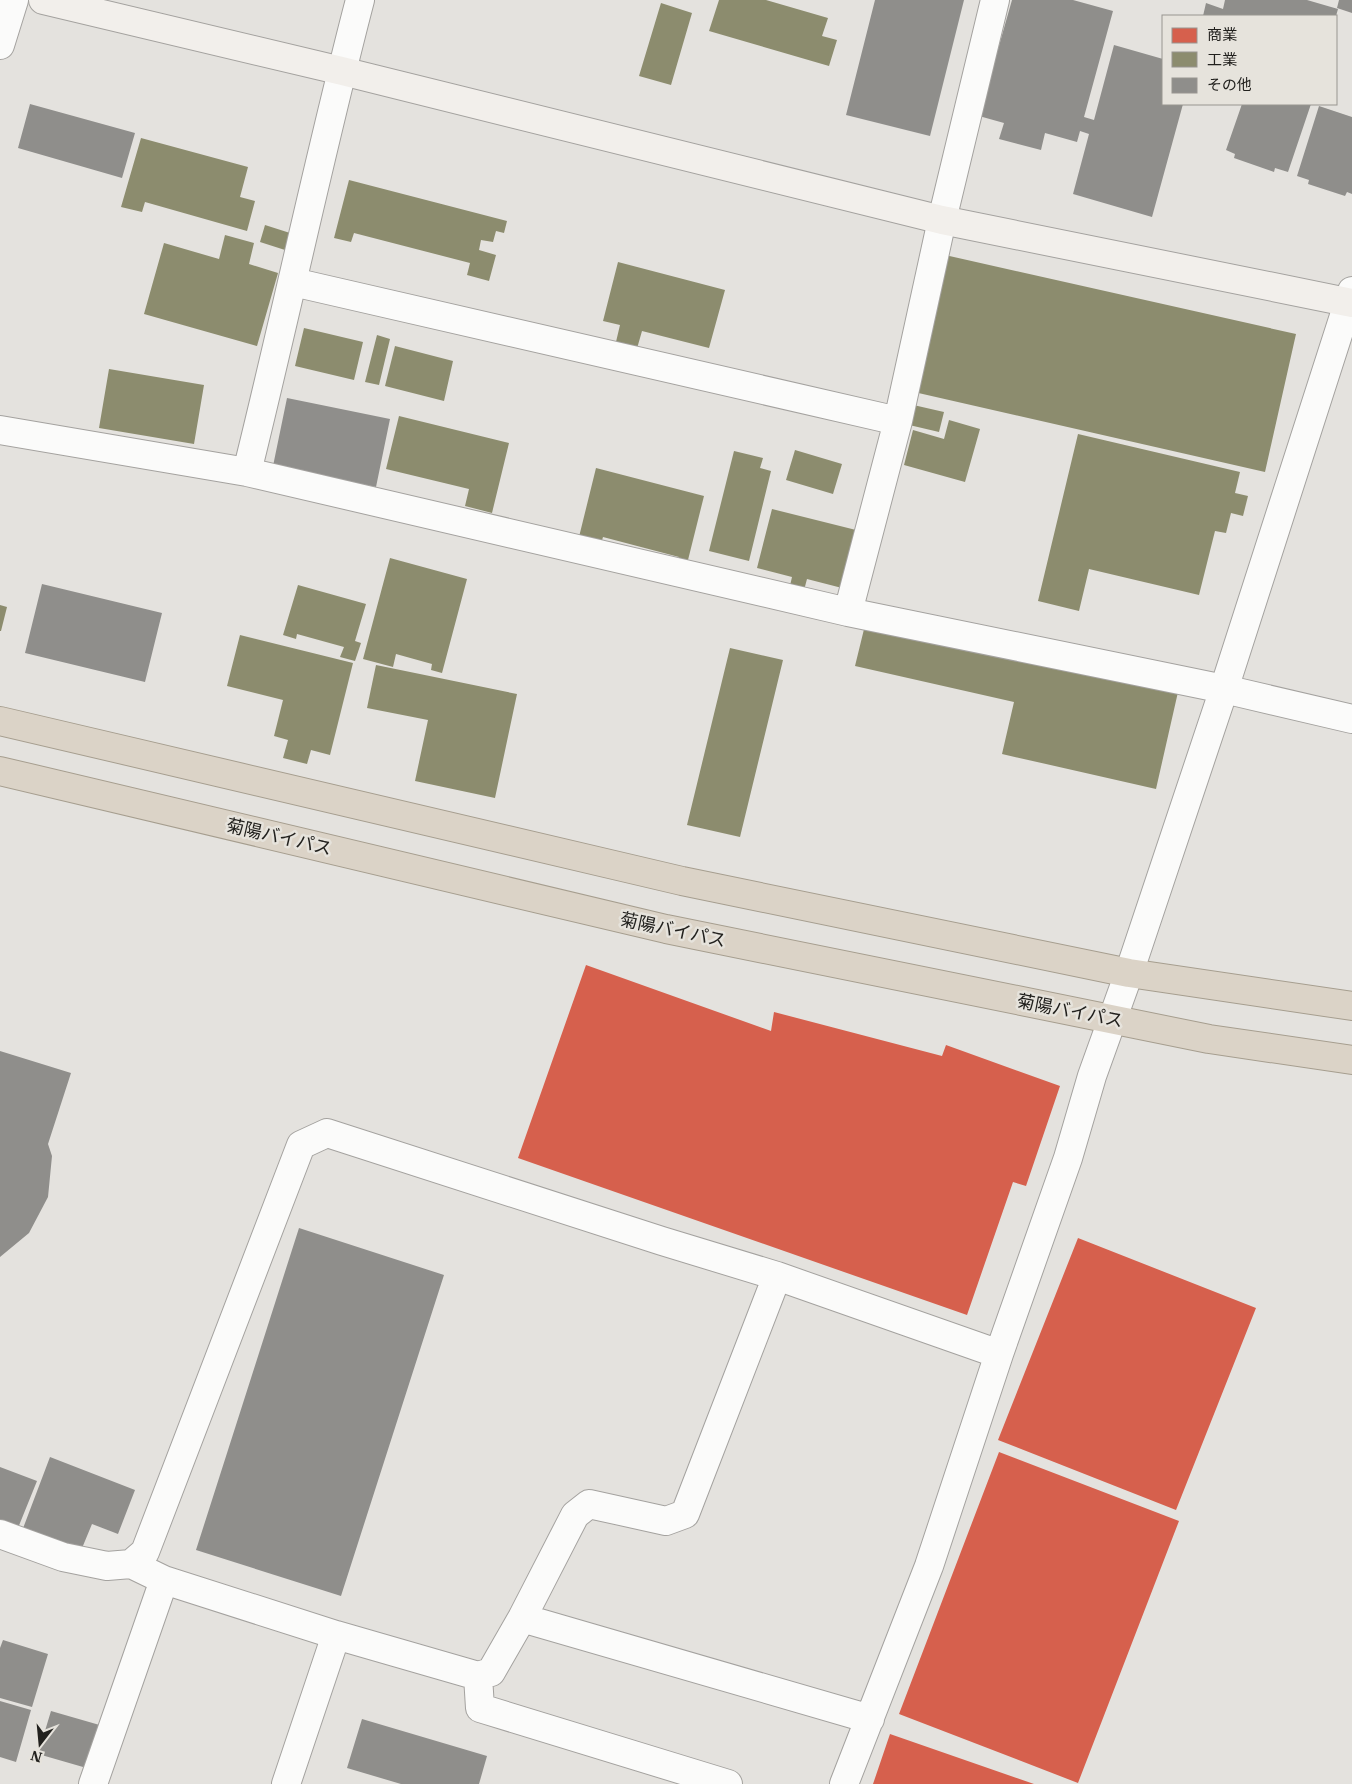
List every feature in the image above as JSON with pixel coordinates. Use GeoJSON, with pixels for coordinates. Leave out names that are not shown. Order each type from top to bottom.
{"type":"FeatureCollection","features":[{"type":"Feature","properties":{"kind":"highway"},"geometry":{"type":"LineString","coordinates":[[0,721],[682,881],[1130,973],[1352,1006]]}},
{"type":"Feature","properties":{"kind":"highway","name":"菊陽バイパス"},"geometry":{"type":"LineString","coordinates":[[0,771],[666,929],[1209,1039],[1352,1060]]}},
{"type":"Feature","properties":{"kind":"street"},"geometry":{"type":"LineString","coordinates":[[0,45],[14,0]]}},
{"type":"Feature","properties":{"kind":"street"},"geometry":{"type":"LineString","coordinates":[[43,0],[342,71],[942,220],[1350,299],[1130,973],[1092,1076],[1068,1158],[999,1354],[929,1566],[844,1784]]}},
{"type":"Feature","properties":{"kind":"street"},"geometry":{"type":"LineString","coordinates":[[247,472],[360,0]]}},
{"type":"Feature","properties":{"kind":"street"},"geometry":{"type":"LineString","coordinates":[[848,612],[898,421],[942,220],[995,0]]}},
{"type":"Feature","properties":{"kind":"street"},"geometry":{"type":"LineString","coordinates":[[293,282],[898,421]]}},
{"type":"Feature","properties":{"kind":"street"},"geometry":{"type":"LineString","coordinates":[[0,430],[247,472],[848,612],[1224,689],[1352,718]]}},
{"type":"Feature","properties":{"kind":"street"},"geometry":{"type":"LineString","coordinates":[[131,1564],[145,1552],[301,1145],[326,1133],[776,1276],[999,1354]]}},
{"type":"Feature","properties":{"kind":"street"},"geometry":{"type":"LineString","coordinates":[[0,1534],[63,1558],[107,1566],[131,1564],[164,1580],[336,1635],[478,1676],[492,1672],[576,1515],[589,1504],[666,1521],[685,1514],[776,1276]]}},
{"type":"Feature","properties":{"kind":"street"},"geometry":{"type":"LineString","coordinates":[[93,1784],[164,1580]]}},
{"type":"Feature","properties":{"kind":"street"},"geometry":{"type":"LineString","coordinates":[[522,1618],[870,1719]]}},
{"type":"Feature","properties":{"kind":"street"},"geometry":{"type":"LineString","coordinates":[[286,1784],[336,1635]]}},
{"type":"Feature","properties":{"kind":"street"},"geometry":{"type":"LineString","coordinates":[[478,1676],[480,1708],[728,1784]]}},
{"type":"Feature","properties":{"kind":"building: 商業"},"geometry":{"type":"Polygon","coordinates":[[[586,965],[771,1031],[774,1012],[942,1056],[946,1045],[1060,1086],[1026,1186],[1013,1182],[967,1315],[518,1158],[586,965]]]}},
{"type":"Feature","properties":{"kind":"building: 商業"},"geometry":{"type":"Polygon","coordinates":[[[1078,1238],[1256,1308],[1176,1510],[998,1440],[1078,1238]]]}},
{"type":"Feature","properties":{"kind":"building: 商業"},"geometry":{"type":"Polygon","coordinates":[[[999,1452],[1179,1521],[1078,1783],[899,1714],[999,1452]]]}},
{"type":"Feature","properties":{"kind":"building: 商業"},"geometry":{"type":"Polygon","coordinates":[[[890,1734],[1034,1784],[873,1784],[890,1734]]]}},
{"type":"Feature","properties":{"kind":"building: 工業"},"geometry":{"type":"Polygon","coordinates":[[[719,0],[766,0],[828,18],[822,36],[837,40],[829,66],[709,31],[719,0]]]}},
{"type":"Feature","properties":{"kind":"building: 工業"},"geometry":{"type":"Polygon","coordinates":[[[661,3],[692,13],[671,85],[639,76],[661,3]]]}},
{"type":"Feature","properties":{"kind":"building: 工業"},"geometry":{"type":"Polygon","coordinates":[[[141,138],[248,167],[240,197],[255,201],[247,231],[145,202],[142,212],[121,207],[141,138]]]}},
{"type":"Feature","properties":{"kind":"building: 工業"},"geometry":{"type":"Polygon","coordinates":[[[349,180],[507,221],[504,233],[496,231],[493,242],[481,240],[479,250],[496,255],[489,281],[467,275],[470,263],[354,233],[351,242],[334,238],[349,180]]]}},
{"type":"Feature","properties":{"kind":"building: 工業"},"geometry":{"type":"Polygon","coordinates":[[[265,225],[290,233],[285,250],[260,242],[265,225]]]}},
{"type":"Feature","properties":{"kind":"building: 工業"},"geometry":{"type":"Polygon","coordinates":[[[225,235],[254,243],[249,264],[278,273],[257,346],[144,314],[164,243],[219,259],[225,235]]]}},
{"type":"Feature","properties":{"kind":"building: 工業"},"geometry":{"type":"Polygon","coordinates":[[[945,255],[1296,334],[1265,472],[914,392],[945,255]]]}},
{"type":"Feature","properties":{"kind":"building: 工業"},"geometry":{"type":"Polygon","coordinates":[[[618,262],[725,290],[709,348],[642,331],[636,352],[615,346],[620,325],[603,321],[618,262]]]}},
{"type":"Feature","properties":{"kind":"building: 工業"},"geometry":{"type":"Polygon","coordinates":[[[304,328],[363,342],[354,380],[295,366],[304,328]]]}},
{"type":"Feature","properties":{"kind":"building: 工業"},"geometry":{"type":"Polygon","coordinates":[[[377,335],[390,339],[379,385],[365,382],[377,335]]]}},
{"type":"Feature","properties":{"kind":"building: 工業"},"geometry":{"type":"Polygon","coordinates":[[[395,346],[453,361],[444,401],[385,386],[395,346]]]}},
{"type":"Feature","properties":{"kind":"building: 工業"},"geometry":{"type":"Polygon","coordinates":[[[109,369],[204,385],[194,444],[99,428],[109,369]]]}},
{"type":"Feature","properties":{"kind":"building: 工業"},"geometry":{"type":"Polygon","coordinates":[[[909,404],[944,412],[939,432],[905,424],[909,404]]]}},
{"type":"Feature","properties":{"kind":"building: 工業"},"geometry":{"type":"Polygon","coordinates":[[[399,416],[509,443],[492,513],[465,506],[469,489],[386,469],[399,416]]]}},
{"type":"Feature","properties":{"kind":"building: 工業"},"geometry":{"type":"Polygon","coordinates":[[[949,420],[980,429],[965,482],[904,465],[913,430],[944,439],[949,420]]]}},
{"type":"Feature","properties":{"kind":"building: 工業"},"geometry":{"type":"Polygon","coordinates":[[[1078,434],[1240,472],[1235,493],[1248,496],[1243,516],[1231,513],[1226,533],[1215,531],[1199,595],[1089,569],[1079,611],[1038,601],[1078,434]]]}},
{"type":"Feature","properties":{"kind":"building: 工業"},"geometry":{"type":"Polygon","coordinates":[[[795,450],[842,464],[833,494],[786,480],[795,450]]]}},
{"type":"Feature","properties":{"kind":"building: 工業"},"geometry":{"type":"Polygon","coordinates":[[[734,451],[763,458],[760,468],[771,471],[749,561],[709,551],[734,451]]]}},
{"type":"Feature","properties":{"kind":"building: 工業"},"geometry":{"type":"Polygon","coordinates":[[[596,468],[704,496],[686,568],[677,566],[679,557],[603,537],[600,547],[578,541],[596,468]]]}},
{"type":"Feature","properties":{"kind":"building: 工業"},"geometry":{"type":"Polygon","coordinates":[[[772,509],[856,530],[842,588],[807,579],[803,594],[789,590],[792,577],[757,568],[772,509]]]}},
{"type":"Feature","properties":{"kind":"building: 工業"},"geometry":{"type":"Polygon","coordinates":[[[390,558],[467,579],[442,673],[431,670],[432,664],[396,654],[393,667],[363,659],[390,558]]]}},
{"type":"Feature","properties":{"kind":"building: 工業"},"geometry":{"type":"Polygon","coordinates":[[[298,585],[366,604],[355,641],[361,643],[355,661],[340,657],[344,647],[297,634],[296,639],[283,635],[298,585]]]}},
{"type":"Feature","properties":{"kind":"building: 工業"},"geometry":{"type":"Polygon","coordinates":[[[0,605],[7,607],[1,631],[0,631],[0,605]]]}},
{"type":"Feature","properties":{"kind":"building: 工業"},"geometry":{"type":"Polygon","coordinates":[[[866,621],[1178,692],[1156,789],[1002,754],[1014,702],[855,666],[866,621]]]}},
{"type":"Feature","properties":{"kind":"building: 工業"},"geometry":{"type":"Polygon","coordinates":[[[240,635],[353,663],[330,755],[311,750],[307,764],[283,758],[288,740],[274,736],[283,700],[227,686],[240,635]]]}},
{"type":"Feature","properties":{"kind":"building: 工業"},"geometry":{"type":"Polygon","coordinates":[[[730,648],[783,660],[740,837],[687,825],[730,648]]]}},
{"type":"Feature","properties":{"kind":"building: 工業"},"geometry":{"type":"Polygon","coordinates":[[[376,665],[517,694],[495,798],[415,781],[428,720],[367,708],[376,665]]]}},
{"type":"Feature","properties":{"kind":"building: その他"},"geometry":{"type":"Polygon","coordinates":[[[875,0],[964,0],[930,136],[846,115],[875,0]]]}},
{"type":"Feature","properties":{"kind":"building: その他"},"geometry":{"type":"Polygon","coordinates":[[[1012,0],[1073,0],[1113,11],[1084,117],[1094,120],[1114,45],[1162,59],[1162,105],[1183,105],[1152,217],[1073,194],[1089,134],[1080,131],[1077,142],[1045,133],[1041,150],[999,139],[1004,123],[979,116],[1012,0]]]}},
{"type":"Feature","properties":{"kind":"building: その他"},"geometry":{"type":"Polygon","coordinates":[[[1225,0],[1307,0],[1338,9],[1336,15],[1203,15],[1206,3],[1223,9],[1225,0]]]}},
{"type":"Feature","properties":{"kind":"building: その他"},"geometry":{"type":"Polygon","coordinates":[[[1339,0],[1352,0],[1352,13],[1337,8],[1339,0]]]}},
{"type":"Feature","properties":{"kind":"building: その他"},"geometry":{"type":"Polygon","coordinates":[[[30,104],[135,133],[122,178],[18,148],[30,104]]]}},
{"type":"Feature","properties":{"kind":"building: その他"},"geometry":{"type":"Polygon","coordinates":[[[1242,105],[1311,105],[1288,172],[1275,168],[1274,172],[1234,158],[1235,154],[1226,150],[1242,105]]]}},
{"type":"Feature","properties":{"kind":"building: その他"},"geometry":{"type":"Polygon","coordinates":[[[1319,106],[1352,117],[1352,194],[1347,192],[1345,196],[1308,184],[1309,180],[1297,176],[1319,106]]]}},
{"type":"Feature","properties":{"kind":"building: その他"},"geometry":{"type":"Polygon","coordinates":[[[287,398],[390,419],[376,487],[273,466],[287,398]]]}},
{"type":"Feature","properties":{"kind":"building: その他"},"geometry":{"type":"Polygon","coordinates":[[[42,584],[162,613],[145,682],[25,653],[42,584]]]}},
{"type":"Feature","properties":{"kind":"building: その他"},"geometry":{"type":"Polygon","coordinates":[[[0,1051],[71,1073],[48,1144],[52,1156],[48,1197],[29,1233],[0,1257],[0,1051]]]}},
{"type":"Feature","properties":{"kind":"building: その他"},"geometry":{"type":"Polygon","coordinates":[[[299,1228],[444,1275],[341,1596],[196,1550],[299,1228]]]}},
{"type":"Feature","properties":{"kind":"building: その他"},"geometry":{"type":"Polygon","coordinates":[[[50,1457],[135,1490],[118,1534],[92,1524],[80,1553],[22,1531],[50,1457]]]}},
{"type":"Feature","properties":{"kind":"building: その他"},"geometry":{"type":"Polygon","coordinates":[[[0,1467],[37,1481],[18,1528],[0,1521],[0,1467]]]}},
{"type":"Feature","properties":{"kind":"building: その他"},"geometry":{"type":"Polygon","coordinates":[[[3,1640],[48,1654],[32,1707],[0,1698],[0,1648],[3,1640]]]}},
{"type":"Feature","properties":{"kind":"building: その他"},"geometry":{"type":"Polygon","coordinates":[[[0,1701],[31,1710],[16,1762],[0,1757],[0,1701]]]}},
{"type":"Feature","properties":{"kind":"building: その他"},"geometry":{"type":"Polygon","coordinates":[[[51,1711],[103,1726],[90,1769],[38,1754],[51,1711]]]}},
{"type":"Feature","properties":{"kind":"building: その他"},"geometry":{"type":"Polygon","coordinates":[[[362,1719],[487,1756],[479,1784],[401,1784],[347,1768],[362,1719]]]}}]}
